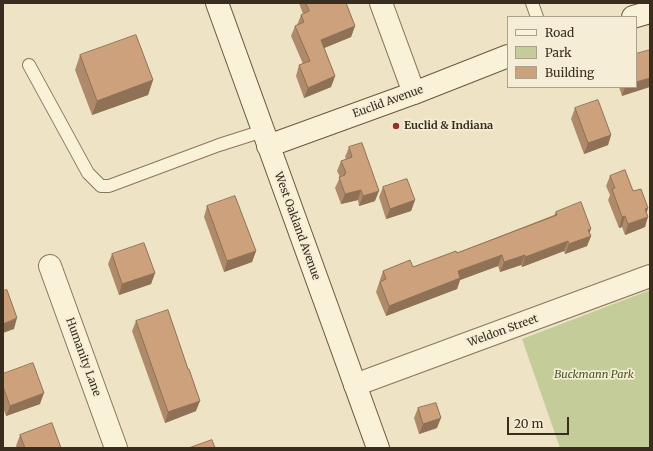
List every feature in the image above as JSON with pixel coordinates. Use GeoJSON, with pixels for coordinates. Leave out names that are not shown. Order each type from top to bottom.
{"type":"FeatureCollection","features":[{"type":"Feature","properties":{"kind":"street","name":"West Oakland Avenue"},"geometry":{"type":"LineString","coordinates":[[217,3],[378,448]]}},
{"type":"Feature","properties":{"kind":"street"},"geometry":{"type":"LineString","coordinates":[[381,3],[414,93]]}},
{"type":"Feature","properties":{"kind":"street"},"geometry":{"type":"LineString","coordinates":[[636,16],[650,12]]}},
{"type":"Feature","properties":{"kind":"street","name":"Euclid Avenue"},"geometry":{"type":"LineString","coordinates":[[265,138],[414,93],[507,56]]}},
{"type":"Feature","properties":{"kind":"street","name":"Humanity Lane"},"geometry":{"type":"LineString","coordinates":[[50,266],[116,448]]}},
{"type":"Feature","properties":{"kind":"street","name":"Weldon Street"},"geometry":{"type":"LineString","coordinates":[[355,385],[650,276]]}},
{"type":"Feature","properties":{"kind":"lane"},"geometry":{"type":"LineString","coordinates":[[532,3],[537,16]]}},
{"type":"Feature","properties":{"kind":"lane"},"geometry":{"type":"LineString","coordinates":[[29,65],[88,173],[101,186],[109,186],[219,145],[265,138]]}},
{"type":"Feature","properties":{"kind":"green space","name":"Buckmann Park"},"geometry":{"type":"Polygon","coordinates":[[[650,290],[650,448],[560,448],[522,339],[650,290]]]}},
{"type":"Feature","properties":{"kind":"building"},"geometry":{"type":"Polygon","coordinates":[[[306,3],[346,3],[355,26],[321,40],[335,76],[308,88],[299,65],[310,61],[295,26],[304,22],[301,15],[309,11],[306,3]]]}},
{"type":"Feature","properties":{"kind":"building"},"geometry":{"type":"Polygon","coordinates":[[[136,35],[153,80],[97,101],[80,55],[136,35]]]}},
{"type":"Feature","properties":{"kind":"building"},"geometry":{"type":"Polygon","coordinates":[[[650,50],[650,78],[637,82],[637,54],[650,50]]]}},
{"type":"Feature","properties":{"kind":"building"},"geometry":{"type":"Polygon","coordinates":[[[598,100],[611,135],[588,143],[575,108],[598,100]]]}},
{"type":"Feature","properties":{"kind":"building"},"geometry":{"type":"Polygon","coordinates":[[[362,143],[379,191],[363,196],[361,190],[345,194],[339,177],[345,175],[344,174],[346,173],[341,161],[352,157],[349,147],[362,143]]]}},
{"type":"Feature","properties":{"kind":"building"},"geometry":{"type":"Polygon","coordinates":[[[625,170],[633,191],[641,189],[648,208],[645,209],[648,217],[628,224],[625,216],[622,217],[612,189],[615,188],[610,176],[625,170]]]}},
{"type":"Feature","properties":{"kind":"building"},"geometry":{"type":"Polygon","coordinates":[[[407,179],[415,200],[390,209],[383,187],[407,179]]]}},
{"type":"Feature","properties":{"kind":"building"},"geometry":{"type":"Polygon","coordinates":[[[235,196],[256,251],[227,261],[207,206],[235,196]]]}},
{"type":"Feature","properties":{"kind":"building"},"geometry":{"type":"Polygon","coordinates":[[[581,202],[591,229],[588,230],[591,236],[569,244],[568,241],[525,257],[525,255],[504,262],[502,255],[458,271],[460,278],[389,306],[380,282],[386,279],[383,271],[410,260],[413,267],[456,251],[457,253],[557,215],[556,212],[581,202]]]}},
{"type":"Feature","properties":{"kind":"building"},"geometry":{"type":"Polygon","coordinates":[[[144,243],[155,273],[122,284],[112,254],[144,243]]]}},
{"type":"Feature","properties":{"kind":"building"},"geometry":{"type":"Polygon","coordinates":[[[7,290],[17,318],[3,324],[3,291],[7,290]]]}},
{"type":"Feature","properties":{"kind":"building"},"geometry":{"type":"Polygon","coordinates":[[[168,310],[200,401],[168,412],[136,321],[168,310]]]}},
{"type":"Feature","properties":{"kind":"building"},"geometry":{"type":"Polygon","coordinates":[[[33,363],[44,393],[10,406],[3,387],[3,374],[33,363]]]}},
{"type":"Feature","properties":{"kind":"building"},"geometry":{"type":"Polygon","coordinates":[[[436,403],[441,418],[423,424],[418,408],[436,403]]]}},
{"type":"Feature","properties":{"kind":"building"},"geometry":{"type":"Polygon","coordinates":[[[52,423],[61,448],[25,448],[20,435],[52,423]]]}},
{"type":"Feature","properties":{"kind":"building"},"geometry":{"type":"Polygon","coordinates":[[[212,440],[215,448],[189,448],[212,440]]]}},
{"type":"Feature","properties":{"kind":"place","name":"Euclid & Indiana"},"geometry":{"type":"Point","coordinates":[396,126]}}]}
